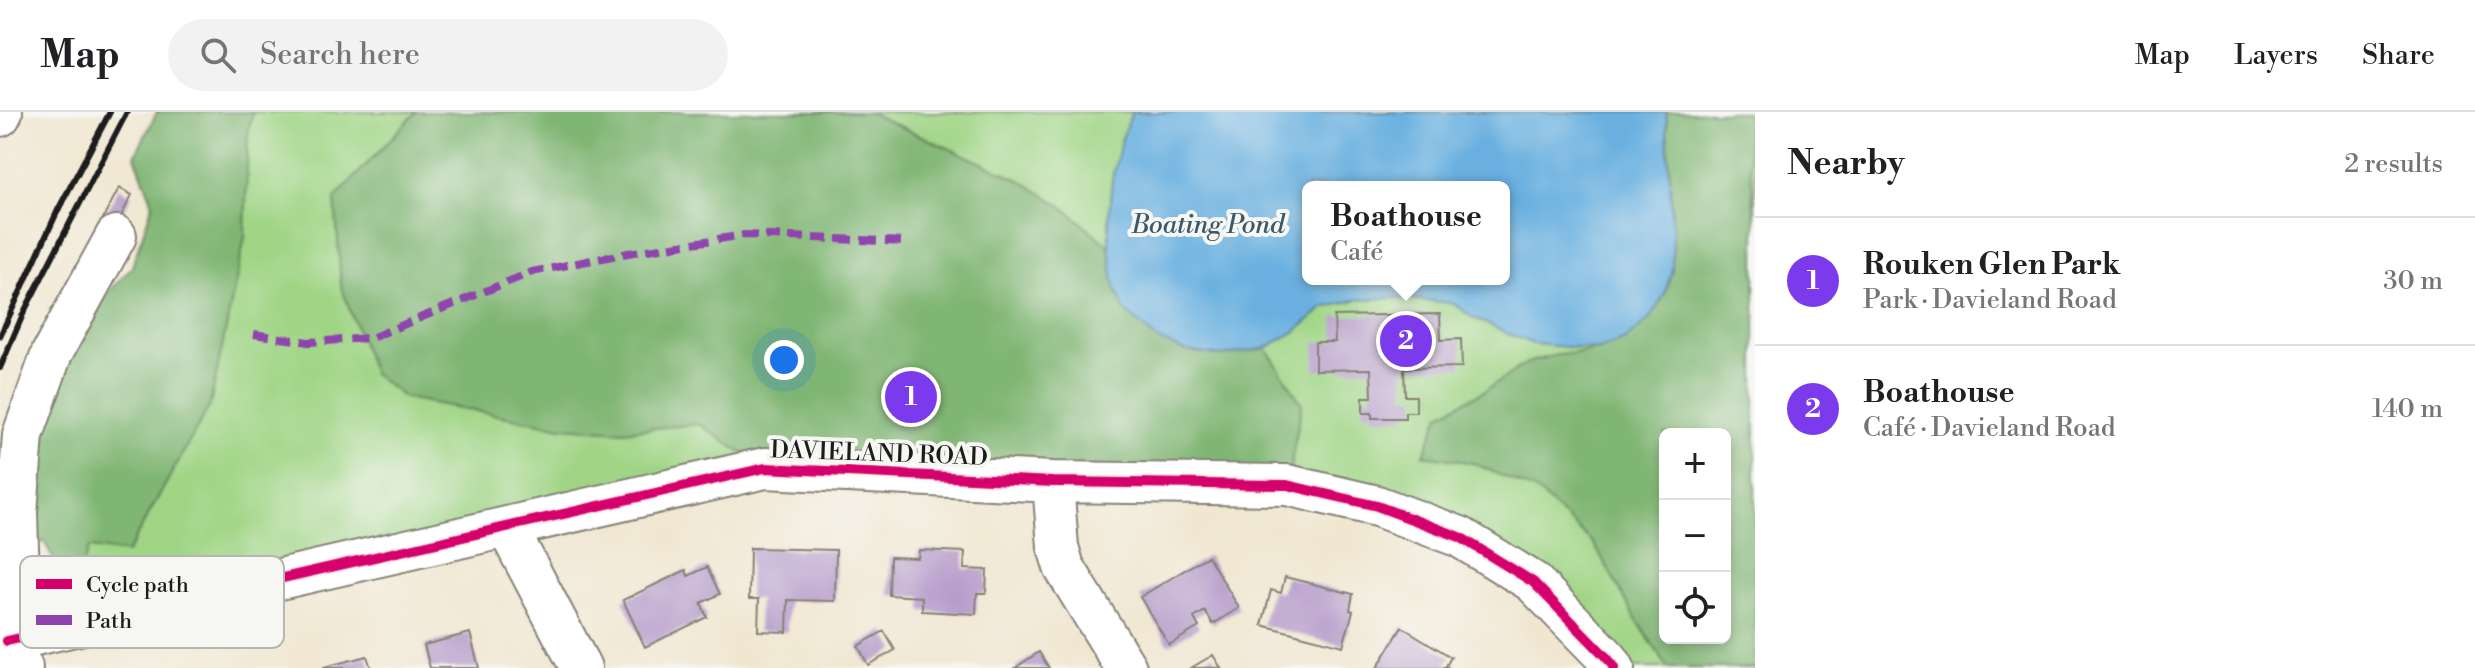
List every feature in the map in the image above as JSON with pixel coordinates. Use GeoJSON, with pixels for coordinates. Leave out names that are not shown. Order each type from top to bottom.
{"type":"FeatureCollection","features":[{"type":"Feature","properties":{"kind":"street"},"geometry":{"type":"LineString","coordinates":[[7,645],[19,584],[17,512],[23,435],[52,353],[116,236]]}},
{"type":"Feature","properties":{"kind":"street","name":"DAVIELAND ROAD"},"geometry":{"type":"LineString","coordinates":[[284,580],[765,468],[1053,482],[1287,485],[1377,506],[1460,537],[1533,582],[1614,668]]}},
{"type":"Feature","properties":{"kind":"street"},"geometry":{"type":"LineString","coordinates":[[1053,482],[1058,547],[1064,567],[1126,668]]}},
{"type":"Feature","properties":{"kind":"street"},"geometry":{"type":"LineString","coordinates":[[507,527],[581,668]]}},
{"type":"Feature","properties":{"kind":"green space"},"geometry":{"type":"Polygon","coordinates":[[[157,112],[253,112],[248,131],[245,237],[210,405],[127,553],[89,548],[86,556],[52,556],[45,543],[17,532],[52,353],[132,267],[153,204],[135,156],[157,112]]]}},
{"type":"Feature","properties":{"kind":"green space"},"geometry":{"type":"Polygon","coordinates":[[[193,112],[1755,112],[1755,668],[1614,668],[1533,582],[1376,506],[765,468],[284,578],[284,556],[70,556],[132,267],[170,152],[193,112]]]}},
{"type":"Feature","properties":{"kind":"green space"},"geometry":{"type":"Polygon","coordinates":[[[416,112],[868,112],[1020,180],[1063,207],[1109,246],[1114,284],[1223,356],[1266,348],[1302,404],[1287,485],[765,468],[699,424],[622,431],[562,427],[405,398],[373,374],[341,286],[335,198],[416,112]]]}},
{"type":"Feature","properties":{"kind":"green space"},"geometry":{"type":"Polygon","coordinates":[[[1666,112],[1746,112],[1755,222],[1755,668],[1668,668],[1637,621],[1594,544],[1538,492],[1473,463],[1424,455],[1440,414],[1484,391],[1527,363],[1552,356],[1599,350],[1625,340],[1673,235],[1666,112]]]}},
{"type":"Feature","properties":{"kind":"water","name":"Boating Pond"},"geometry":{"type":"Polygon","coordinates":[[[1132,112],[1666,112],[1672,269],[1665,294],[1649,320],[1625,340],[1599,350],[1533,344],[1473,318],[1453,303],[1393,298],[1355,300],[1324,308],[1295,332],[1266,348],[1223,356],[1186,351],[1157,340],[1124,310],[1114,284],[1109,246],[1112,179],[1132,112]]]}},
{"type":"Feature","properties":{"kind":"building"},"geometry":{"type":"Polygon","coordinates":[[[119,188],[132,195],[89,277],[76,270],[119,188]]]}},
{"type":"Feature","properties":{"kind":"building"},"geometry":{"type":"Polygon","coordinates":[[[1440,314],[1441,340],[1461,339],[1462,367],[1404,368],[1405,396],[1416,396],[1416,412],[1405,412],[1405,418],[1372,418],[1372,413],[1363,413],[1363,397],[1372,397],[1371,369],[1315,370],[1315,342],[1335,342],[1334,316],[1440,314]]]}},
{"type":"Feature","properties":{"kind":"building"},"geometry":{"type":"Polygon","coordinates":[[[750,548],[836,550],[835,601],[788,600],[787,632],[758,631],[759,599],[749,599],[750,548]]]}},
{"type":"Feature","properties":{"kind":"building"},"geometry":{"type":"Polygon","coordinates":[[[919,550],[965,552],[964,569],[987,570],[986,593],[977,593],[976,614],[922,611],[922,597],[889,595],[890,557],[918,558],[919,550]]]}},
{"type":"Feature","properties":{"kind":"building"},"geometry":{"type":"Polygon","coordinates":[[[1208,556],[1239,608],[1213,624],[1205,611],[1194,618],[1199,627],[1169,645],[1140,597],[1208,556]]]}},
{"type":"Feature","properties":{"kind":"building"},"geometry":{"type":"Polygon","coordinates":[[[707,567],[720,594],[701,603],[707,617],[645,647],[623,600],[686,570],[688,576],[707,567]]]}},
{"type":"Feature","properties":{"kind":"building"},"geometry":{"type":"Polygon","coordinates":[[[1285,577],[1353,594],[1350,610],[1353,611],[1343,646],[1262,625],[1271,590],[1281,593],[1285,577]]]}},
{"type":"Feature","properties":{"kind":"building"},"geometry":{"type":"Polygon","coordinates":[[[1402,627],[1451,657],[1446,666],[1449,668],[1377,668],[1402,627]]]}},
{"type":"Feature","properties":{"kind":"building"},"geometry":{"type":"Polygon","coordinates":[[[884,631],[895,650],[868,665],[858,646],[884,631]]]}},
{"type":"Feature","properties":{"kind":"building"},"geometry":{"type":"Polygon","coordinates":[[[470,633],[479,668],[430,668],[424,645],[470,633]]]}},
{"type":"Feature","properties":{"kind":"building"},"geometry":{"type":"Polygon","coordinates":[[[1039,652],[1049,668],[1015,668],[1039,652]]]}},
{"type":"Feature","properties":{"kind":"building"},"geometry":{"type":"Polygon","coordinates":[[[1213,655],[1221,668],[1191,668],[1213,655]]]}},
{"type":"Feature","properties":{"kind":"building"},"geometry":{"type":"Polygon","coordinates":[[[367,656],[371,668],[324,668],[324,667],[367,656]]]}},
{"type":"Feature","properties":{"kind":"railway"},"geometry":{"type":"LineString","coordinates":[[0,336],[58,210],[110,112]]}},
{"type":"Feature","properties":{"kind":"railway"},"geometry":{"type":"LineString","coordinates":[[0,368],[24,312],[127,112]]}},
{"type":"Feature","properties":{"kind":"marked path"},"geometry":{"type":"LineString","coordinates":[[254,334],[308,342],[371,338],[532,272],[745,235],[907,242]]}},
{"type":"Feature","properties":{"kind":"cycle path"},"geometry":{"type":"LineString","coordinates":[[284,578],[765,468],[1053,482],[1287,485],[1377,506],[1460,537],[1533,582],[1614,668]]}},
{"type":"Feature","properties":{"kind":"cycle path"},"geometry":{"type":"LineString","coordinates":[[7,641],[20,638]]}},
{"type":"Feature","properties":{"kind":"place","name":"Boathouse"},"geometry":{"type":"Point","coordinates":[1406,341]}},
{"type":"Feature","properties":{"kind":"place","name":"Rouken Glen Park"},"geometry":{"type":"Point","coordinates":[911,397]}}]}
